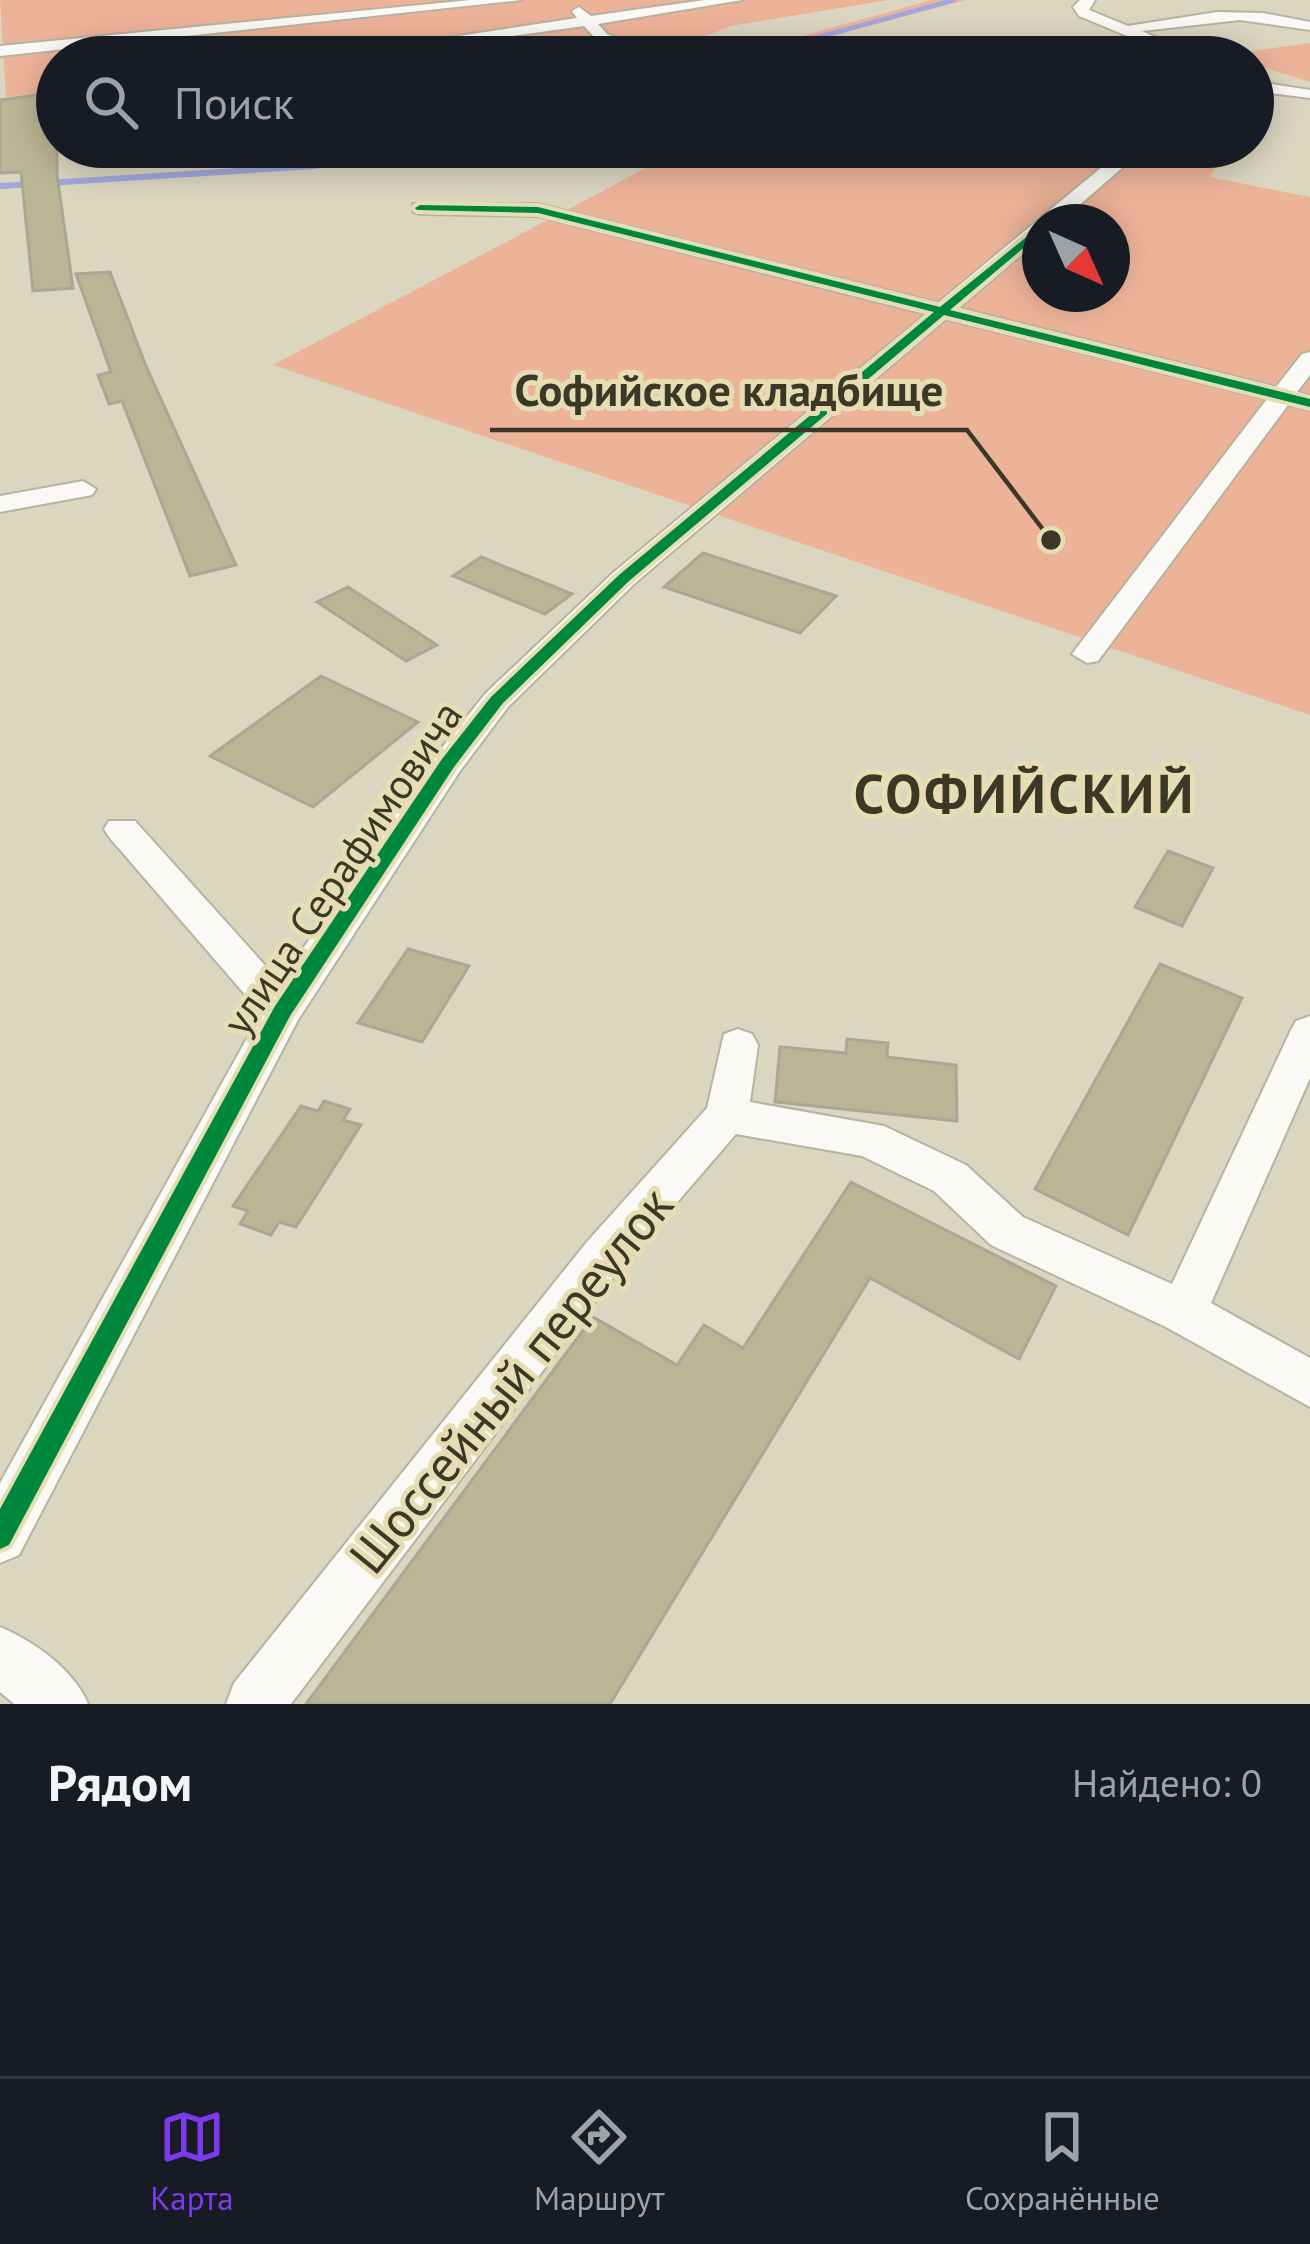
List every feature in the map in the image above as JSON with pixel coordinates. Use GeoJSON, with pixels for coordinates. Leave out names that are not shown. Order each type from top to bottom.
{"type":"FeatureCollection","features":[{"type":"Feature","properties":{"kind":"street"},"geometry":{"type":"LineString","coordinates":[[287,0],[311,36]]}},
{"type":"Feature","properties":{"kind":"street"},"geometry":{"type":"LineString","coordinates":[[153,36],[429,4],[514,0]]}},
{"type":"Feature","properties":{"kind":"street"},"geometry":{"type":"LineString","coordinates":[[575,0],[572,2],[601,36]]}},
{"type":"Feature","properties":{"kind":"street"},"geometry":{"type":"LineString","coordinates":[[480,36],[735,0]]}},
{"type":"Feature","properties":{"kind":"street"},"geometry":{"type":"LineString","coordinates":[[1088,0],[1080,7],[1084,13],[1135,36]]}},
{"type":"Feature","properties":{"kind":"street"},"geometry":{"type":"LineString","coordinates":[[429,4],[456,36]]}},
{"type":"Feature","properties":{"kind":"street"},"geometry":{"type":"LineString","coordinates":[[155,12],[163,35]]}},
{"type":"Feature","properties":{"kind":"street"},"geometry":{"type":"LineString","coordinates":[[1124,32],[1193,15],[1283,19],[1310,26]]}},
{"type":"Feature","properties":{"kind":"street"},"geometry":{"type":"LineString","coordinates":[[0,51],[36,47]]}},
{"type":"Feature","properties":{"kind":"street"},"geometry":{"type":"LineString","coordinates":[[1274,89],[1306,94]]}},
{"type":"Feature","properties":{"kind":"street"},"geometry":{"type":"LineString","coordinates":[[1069,204],[1112,168]]}},
{"type":"Feature","properties":{"kind":"street"},"geometry":{"type":"LineString","coordinates":[[420,208],[538,210],[1297,399]]}},
{"type":"Feature","properties":{"kind":"street","name":"улица Серафимовича"},"geometry":{"type":"LineString","coordinates":[[0,1535],[283,1011],[448,763],[497,700],[624,578],[1022,245]]}},
{"type":"Feature","properties":{"kind":"street"},"geometry":{"type":"LineString","coordinates":[[1088,654],[1297,399],[1310,359]]}},
{"type":"Feature","properties":{"kind":"street"},"geometry":{"type":"LineString","coordinates":[[0,504],[83,489]]}},
{"type":"Feature","properties":{"kind":"street"},"geometry":{"type":"LineString","coordinates":[[122,829],[283,1011]]}},
{"type":"Feature","properties":{"kind":"street"},"geometry":{"type":"LineString","coordinates":[[1184,1312],[1310,1032]]}},
{"type":"Feature","properties":{"kind":"street"},"geometry":{"type":"LineString","coordinates":[[738,1046],[727,1115],[869,1139],[950,1178],[1007,1231],[1184,1312],[1310,1384]]}},
{"type":"Feature","properties":{"kind":"street","name":"Шоссейный переулок"},"geometry":{"type":"LineString","coordinates":[[255,1704],[602,1257],[727,1115]]}},
{"type":"Feature","properties":{"kind":"street"},"geometry":{"type":"LineString","coordinates":[[0,1655],[59,1704]]}},
{"type":"Feature","properties":{"kind":"shaded area"},"geometry":{"type":"Polygon","coordinates":[[[0,0],[888,0],[730,26],[707,36],[36,36],[36,93],[6,97],[0,0]]]}},
{"type":"Feature","properties":{"kind":"shaded area"},"geometry":{"type":"Polygon","coordinates":[[[932,0],[966,0],[833,36],[802,36],[932,0]]]}},
{"type":"Feature","properties":{"kind":"shaded area"},"geometry":{"type":"Polygon","coordinates":[[[1310,43],[1310,82],[1274,71],[1274,48],[1310,43]]]}},
{"type":"Feature","properties":{"kind":"shaded area"},"geometry":{"type":"Polygon","coordinates":[[[249,168],[313,168],[0,189],[0,184],[249,168]]]}},
{"type":"Feature","properties":{"kind":"shaded area"},"geometry":{"type":"Polygon","coordinates":[[[646,168],[1214,168],[1210,177],[1310,197],[1310,715],[273,365],[646,168]]]}},
{"type":"Feature","properties":{"kind":"building"},"geometry":{"type":"Polygon","coordinates":[[[36,95],[36,168],[57,168],[73,288],[33,291],[21,172],[0,173],[0,100],[36,95]]]}},
{"type":"Feature","properties":{"kind":"building"},"geometry":{"type":"Polygon","coordinates":[[[110,272],[146,366],[236,565],[190,576],[122,401],[109,404],[98,375],[111,372],[76,274],[110,272]]]}},
{"type":"Feature","properties":{"kind":"building"},"geometry":{"type":"Polygon","coordinates":[[[703,553],[836,596],[800,633],[664,587],[703,553]]]}},
{"type":"Feature","properties":{"kind":"building"},"geometry":{"type":"Polygon","coordinates":[[[481,557],[572,594],[545,614],[453,576],[481,557]]]}},
{"type":"Feature","properties":{"kind":"building"},"geometry":{"type":"Polygon","coordinates":[[[348,587],[437,645],[406,661],[317,602],[348,587]]]}},
{"type":"Feature","properties":{"kind":"building"},"geometry":{"type":"Polygon","coordinates":[[[321,676],[418,722],[313,807],[210,756],[321,676]]]}},
{"type":"Feature","properties":{"kind":"building"},"geometry":{"type":"Polygon","coordinates":[[[1168,851],[1213,868],[1182,926],[1135,907],[1168,851]]]}},
{"type":"Feature","properties":{"kind":"building"},"geometry":{"type":"Polygon","coordinates":[[[408,949],[469,966],[422,1042],[358,1023],[408,949]]]}},
{"type":"Feature","properties":{"kind":"building"},"geometry":{"type":"Polygon","coordinates":[[[1160,964],[1242,998],[1128,1235],[1035,1189],[1160,964]]]}},
{"type":"Feature","properties":{"kind":"building"},"geometry":{"type":"Polygon","coordinates":[[[847,1039],[888,1043],[887,1057],[956,1065],[957,1121],[775,1102],[780,1047],[846,1053],[847,1039]]]}},
{"type":"Feature","properties":{"kind":"building"},"geometry":{"type":"Polygon","coordinates":[[[324,1101],[350,1109],[343,1120],[361,1125],[296,1227],[279,1222],[271,1235],[240,1224],[248,1211],[233,1206],[301,1106],[318,1111],[324,1101]]]}},
{"type":"Feature","properties":{"kind":"building"},"geometry":{"type":"Polygon","coordinates":[[[851,1182],[1056,1286],[1019,1359],[870,1278],[610,1704],[306,1704],[593,1317],[677,1365],[704,1325],[743,1348],[851,1182]]]}},
{"type":"Feature","properties":{"kind":"waterway"},"geometry":{"type":"LineString","coordinates":[[822,36],[954,0]]}},
{"type":"Feature","properties":{"kind":"waterway"},"geometry":{"type":"LineString","coordinates":[[0,186],[283,168]]}},
{"type":"Feature","properties":{"kind":"cycle path"},"geometry":{"type":"LineString","coordinates":[[420,208],[538,210],[1310,403]]}},
{"type":"Feature","properties":{"kind":"cycle path"},"geometry":{"type":"LineString","coordinates":[[0,1536],[282,1011],[448,763],[497,700],[624,578],[1022,244]]}},
{"type":"Feature","properties":{"kind":"place","name":"Софийское кладбище"},"geometry":{"type":"Point","coordinates":[1051,540]}},
{"type":"Feature","properties":{"kind":"district","name":"СОФИЙСКИЙ"},"geometry":{"type":"Point","coordinates":[1025,794]}}]}
